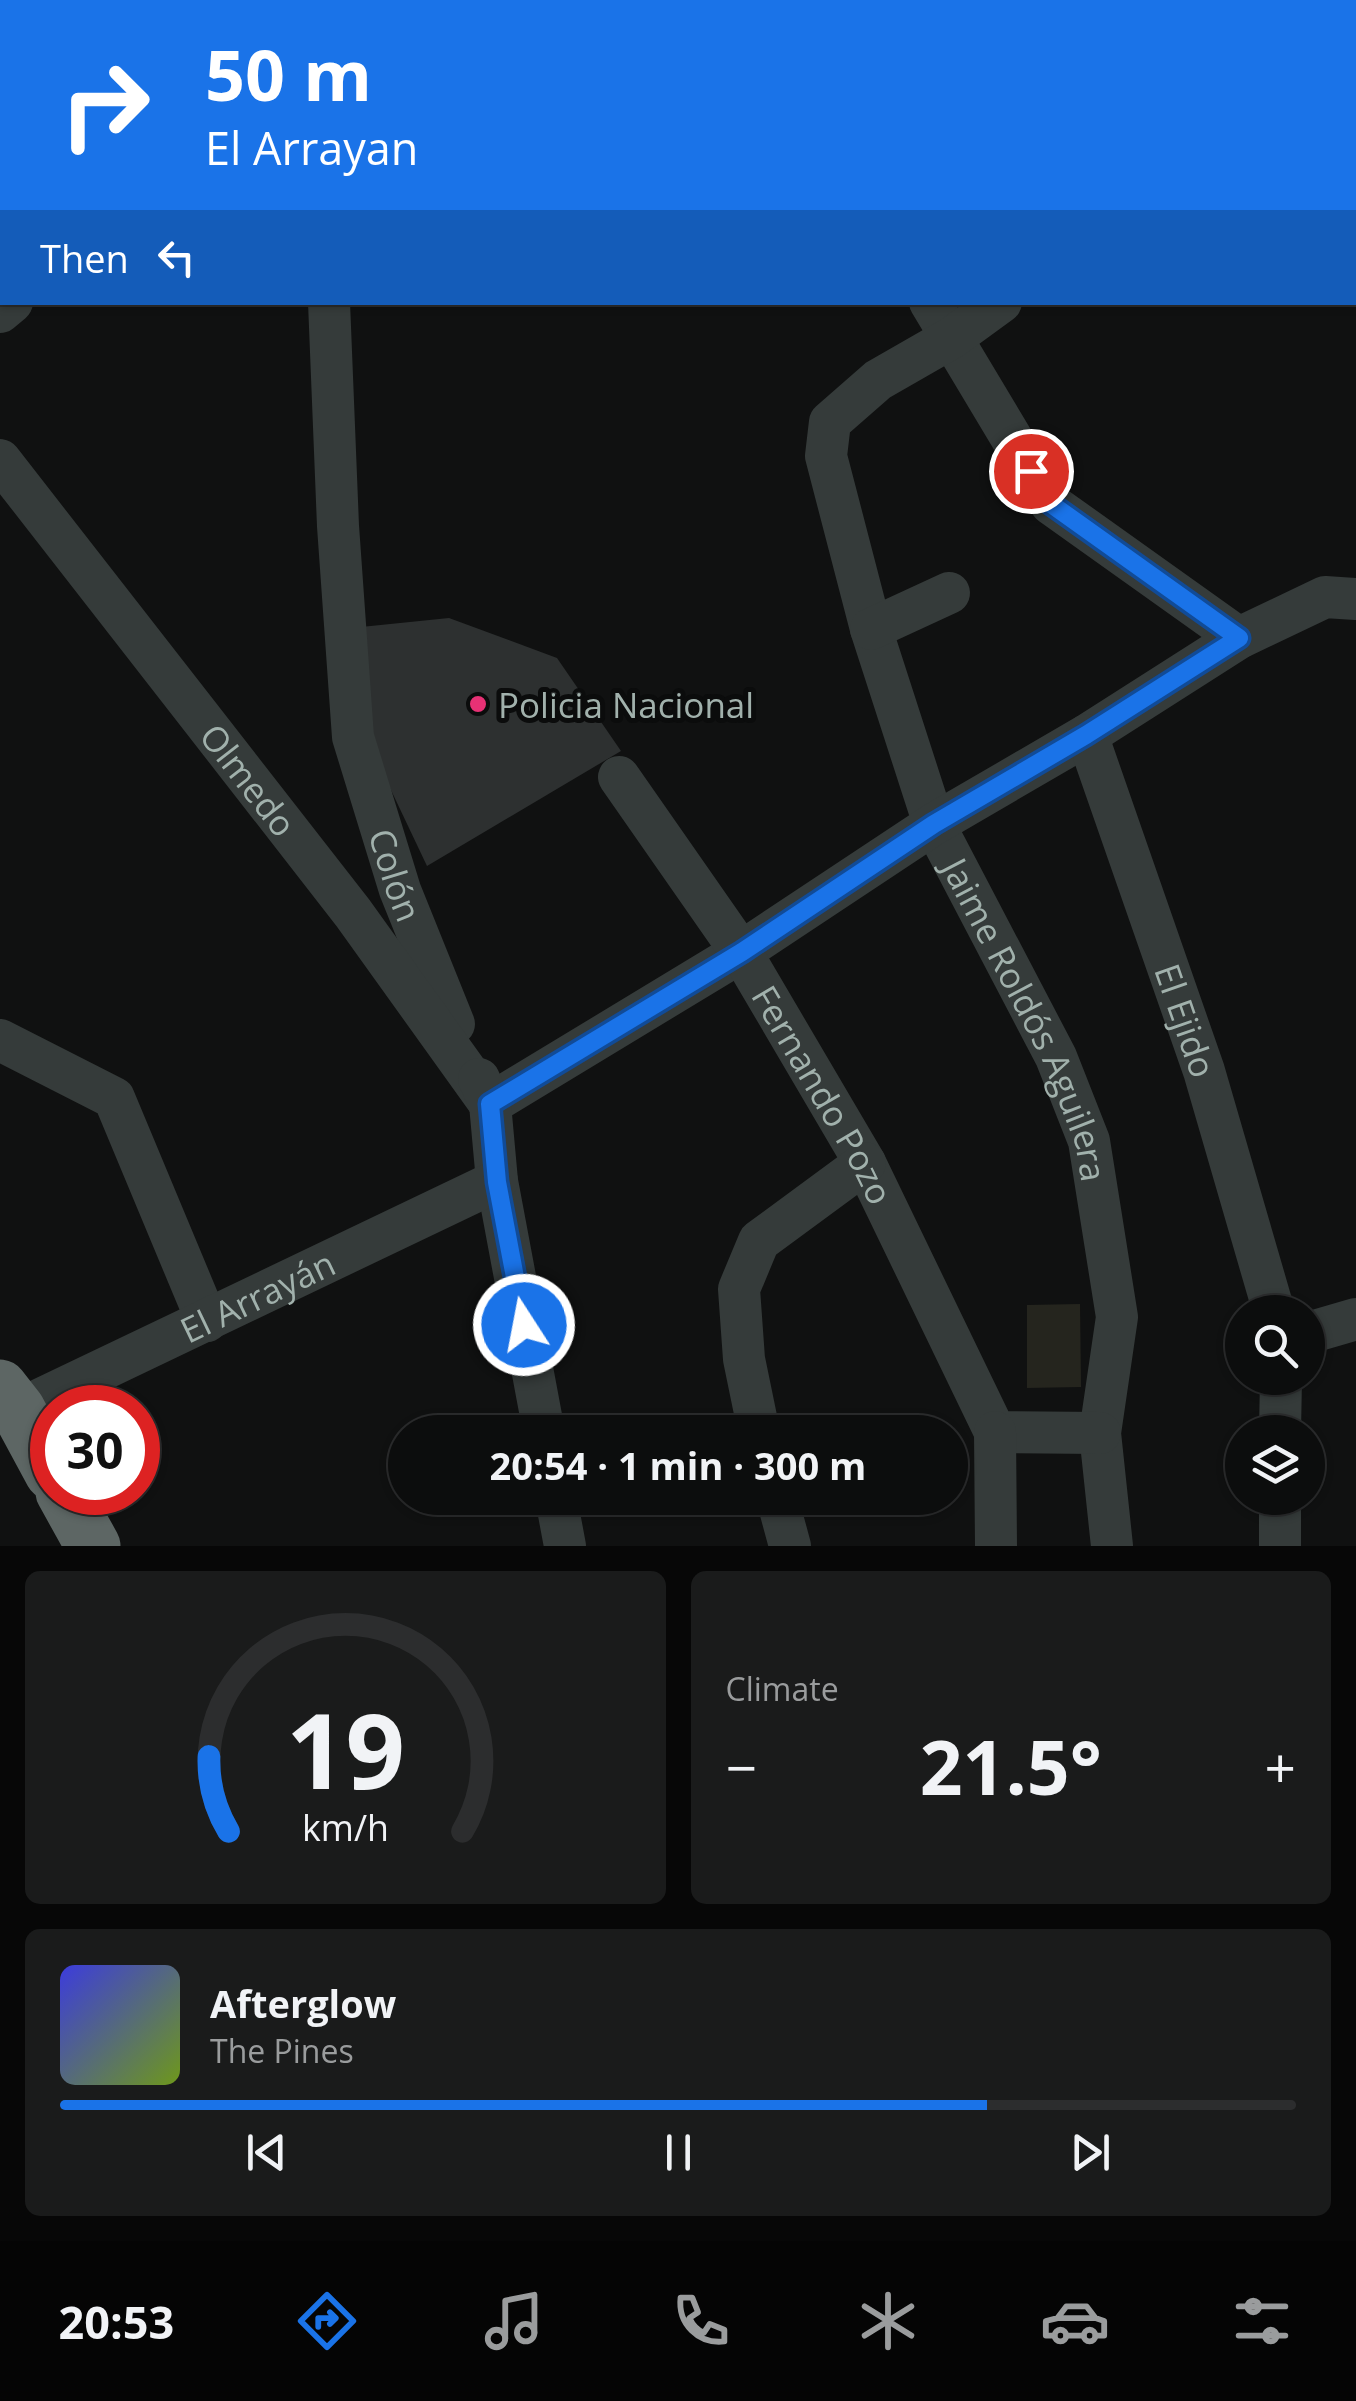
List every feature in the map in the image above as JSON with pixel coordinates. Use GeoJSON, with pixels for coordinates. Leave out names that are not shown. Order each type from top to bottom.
{"type":"FeatureCollection","features":[{"type":"Feature","properties":{"kind":"highway"},"geometry":{"type":"LineString","coordinates":[[9,1398],[30,1435]]}},
{"type":"Feature","properties":{"kind":"highway"},"geometry":{"type":"LineString","coordinates":[[75,1515],[92,1546]]}},
{"type":"Feature","properties":{"kind":"street","name":"Colón"},"geometry":{"type":"LineString","coordinates":[[329,305],[338,526],[353,737],[400,890],[490,1104],[497,1182],[541,1415]]}},
{"type":"Feature","properties":{"kind":"street","name":"Jaime Roldós Aguilera"},"geometry":{"type":"LineString","coordinates":[[991,305],[942,320],[830,422],[826,456],[870,629],[934,824],[1056,1057],[1089,1141],[1117,1317],[1100,1433],[1112,1546]]}},
{"type":"Feature","properties":{"kind":"street"},"geometry":{"type":"LineString","coordinates":[[942,320],[1051,504],[1239,638]]}},
{"type":"Feature","properties":{"kind":"street","name":"Olmedo"},"geometry":{"type":"LineString","coordinates":[[0,460],[353,913],[490,1104]]}},
{"type":"Feature","properties":{"kind":"street"},"geometry":{"type":"LineString","coordinates":[[870,629],[949,593]]}},
{"type":"Feature","properties":{"kind":"street"},"geometry":{"type":"LineString","coordinates":[[490,1104],[742,952],[934,824],[1086,735],[1239,638],[1341,598]]}},
{"type":"Feature","properties":{"kind":"street","name":"El Ejido"},"geometry":{"type":"LineString","coordinates":[[1086,735],[1204,1072],[1270,1295]]}},
{"type":"Feature","properties":{"kind":"street","name":"Fernando Pozo"},"geometry":{"type":"LineString","coordinates":[[619,777],[742,952],[865,1163],[996,1432],[996,1546]]}},
{"type":"Feature","properties":{"kind":"street"},"geometry":{"type":"LineString","coordinates":[[353,913],[400,890]]}},
{"type":"Feature","properties":{"kind":"street"},"geometry":{"type":"LineString","coordinates":[[0,1040],[114,1098],[207,1320]]}},
{"type":"Feature","properties":{"kind":"street"},"geometry":{"type":"LineString","coordinates":[[756,1415],[744,1359],[739,1288],[759,1241],[865,1163]]}},
{"type":"Feature","properties":{"kind":"street","name":"El Arrayán"},"geometry":{"type":"LineString","coordinates":[[9,1398],[207,1320],[497,1182]]}},
{"type":"Feature","properties":{"kind":"street"},"geometry":{"type":"LineString","coordinates":[[1325,1328],[1356,1319]]}},
{"type":"Feature","properties":{"kind":"street"},"geometry":{"type":"LineString","coordinates":[[996,1432],[1100,1433]]}},
{"type":"Feature","properties":{"kind":"street"},"geometry":{"type":"LineString","coordinates":[[559,1515],[565,1546]]}},
{"type":"Feature","properties":{"kind":"street"},"geometry":{"type":"LineString","coordinates":[[782,1515],[790,1546]]}},
{"type":"Feature","properties":{"kind":"street"},"geometry":{"type":"LineString","coordinates":[[1280,1515],[1280,1546]]}},
{"type":"Feature","properties":{"kind":"shaded area"},"geometry":{"type":"Polygon","coordinates":[[[1080,1304],[1081,1387],[1027,1388],[1027,1305],[1080,1304]]]}},
{"type":"Feature","properties":{"kind":"building","name":"Policia Nacional"},"geometry":{"type":"Polygon","coordinates":[[[449,618],[557,658],[621,751],[427,866],[372,750],[361,627],[449,618]]]}},
{"type":"Feature","properties":{"kind":"place","name":"Policia Nacional"},"geometry":{"type":"Point","coordinates":[478,704]}},
{"type":"Feature","properties":{"kind":"route"},"geometry":{"type":"LineString","coordinates":[[524,1325],[497,1182],[490,1104],[742,952],[934,824],[1086,735],[1239,638],[1051,504],[1031,471]]}}]}
